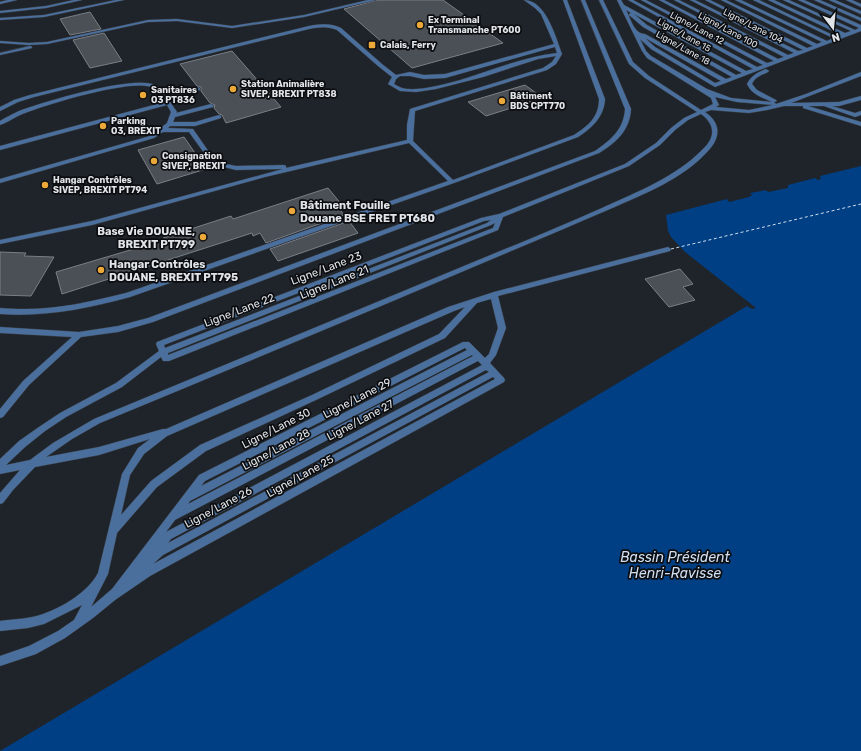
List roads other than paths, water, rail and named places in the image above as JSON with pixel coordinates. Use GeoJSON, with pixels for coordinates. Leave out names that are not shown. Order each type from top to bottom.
{"type":"FeatureCollection","features":[{"type":"Feature","properties":{"kind":"lane"},"geometry":{"type":"LineString","coordinates":[[0,3],[15,0]]}},
{"type":"Feature","properties":{"kind":"lane"},"geometry":{"type":"LineString","coordinates":[[0,12],[46,7],[80,0]]}},
{"type":"Feature","properties":{"kind":"lane"},"geometry":{"type":"LineString","coordinates":[[0,19],[44,16],[122,0]]}},
{"type":"Feature","properties":{"kind":"lane"},"geometry":{"type":"LineString","coordinates":[[0,54],[148,21],[177,20],[232,27],[304,16],[374,0]]}},
{"type":"Feature","properties":{"kind":"lane"},"geometry":{"type":"LineString","coordinates":[[526,0],[537,6]]}},
{"type":"Feature","properties":{"kind":"lane"},"geometry":{"type":"LineString","coordinates":[[534,0],[546,20],[560,54]]}},
{"type":"Feature","properties":{"kind":"lane"},"geometry":{"type":"LineString","coordinates":[[562,0],[567,6]]}},
{"type":"Feature","properties":{"kind":"lane"},"geometry":{"type":"LineString","coordinates":[[0,311],[30,312],[55,310],[84,306],[127,295],[452,182],[568,140],[583,132],[599,117],[602,105],[600,88],[567,6],[566,0]]}},
{"type":"Feature","properties":{"kind":"lane"},"geometry":{"type":"LineString","coordinates":[[0,330],[79,334],[118,328],[150,320],[327,252],[588,156],[604,148],[615,139],[622,130],[627,118],[628,109],[583,0]]}},
{"type":"Feature","properties":{"kind":"lane"},"geometry":{"type":"LineString","coordinates":[[0,500],[30,465],[47,451],[64,439],[97,421],[559,229],[658,184],[695,160],[707,149],[715,137],[716,133],[713,123],[702,111],[646,77],[634,66],[628,58],[601,0]]}},
{"type":"Feature","properties":{"kind":"lane"},"geometry":{"type":"LineString","coordinates":[[619,0],[644,51],[649,57],[702,89],[717,96],[734,100],[796,105],[839,104],[861,98]]}},
{"type":"Feature","properties":{"kind":"lane"},"geometry":{"type":"LineString","coordinates":[[629,0],[635,8],[757,69]]}},
{"type":"Feature","properties":{"kind":"lane"},"geometry":{"type":"LineString","coordinates":[[635,0],[757,69]]}},
{"type":"Feature","properties":{"kind":"lane"},"geometry":{"type":"LineString","coordinates":[[643,0],[767,65]]}},
{"type":"Feature","properties":{"kind":"lane","name":"Ligne/Lane 100"},"geometry":{"type":"LineString","coordinates":[[654,0],[823,43]]}},
{"type":"Feature","properties":{"kind":"lane"},"geometry":{"type":"LineString","coordinates":[[661,0],[823,43]]}},
{"type":"Feature","properties":{"kind":"lane"},"geometry":{"type":"LineString","coordinates":[[668,0],[823,43]]}},
{"type":"Feature","properties":{"kind":"lane"},"geometry":{"type":"LineString","coordinates":[[676,0],[823,43]]}},
{"type":"Feature","properties":{"kind":"lane","name":"Ligne/Lane 104"},"geometry":{"type":"LineString","coordinates":[[684,0],[823,43]]}},
{"type":"Feature","properties":{"kind":"lane"},"geometry":{"type":"LineString","coordinates":[[692,0],[823,43]]}},
{"type":"Feature","properties":{"kind":"lane"},"geometry":{"type":"LineString","coordinates":[[699,0],[823,43]]}},
{"type":"Feature","properties":{"kind":"lane"},"geometry":{"type":"LineString","coordinates":[[707,0],[823,43]]}},
{"type":"Feature","properties":{"kind":"lane"},"geometry":{"type":"LineString","coordinates":[[715,0],[823,43]]}},
{"type":"Feature","properties":{"kind":"lane"},"geometry":{"type":"LineString","coordinates":[[723,0],[823,43]]}},
{"type":"Feature","properties":{"kind":"lane"},"geometry":{"type":"LineString","coordinates":[[730,0],[823,43]]}},
{"type":"Feature","properties":{"kind":"lane"},"geometry":{"type":"LineString","coordinates":[[737,0],[823,43]]}},
{"type":"Feature","properties":{"kind":"lane"},"geometry":{"type":"LineString","coordinates":[[748,0],[823,43]]}},
{"type":"Feature","properties":{"kind":"lane"},"geometry":{"type":"LineString","coordinates":[[755,0],[823,43]]}},
{"type":"Feature","properties":{"kind":"lane"},"geometry":{"type":"LineString","coordinates":[[762,0],[823,43]]}},
{"type":"Feature","properties":{"kind":"lane"},"geometry":{"type":"LineString","coordinates":[[770,0],[823,43]]}},
{"type":"Feature","properties":{"kind":"lane"},"geometry":{"type":"LineString","coordinates":[[778,0],[823,43]]}},
{"type":"Feature","properties":{"kind":"lane"},"geometry":{"type":"LineString","coordinates":[[785,0],[823,43]]}},
{"type":"Feature","properties":{"kind":"lane"},"geometry":{"type":"LineString","coordinates":[[792,0],[823,43]]}},
{"type":"Feature","properties":{"kind":"lane"},"geometry":{"type":"LineString","coordinates":[[800,0],[823,43]]}},
{"type":"Feature","properties":{"kind":"lane"},"geometry":{"type":"LineString","coordinates":[[809,0],[861,23]]}},
{"type":"Feature","properties":{"kind":"lane"},"geometry":{"type":"LineString","coordinates":[[816,0],[861,20]]}},
{"type":"Feature","properties":{"kind":"lane"},"geometry":{"type":"LineString","coordinates":[[823,0],[861,17]]}},
{"type":"Feature","properties":{"kind":"lane"},"geometry":{"type":"LineString","coordinates":[[831,0],[861,13]]}},
{"type":"Feature","properties":{"kind":"lane"},"geometry":{"type":"LineString","coordinates":[[840,0],[861,9]]}},
{"type":"Feature","properties":{"kind":"lane"},"geometry":{"type":"LineString","coordinates":[[848,0],[861,6]]}},
{"type":"Feature","properties":{"kind":"lane"},"geometry":{"type":"LineString","coordinates":[[856,0],[861,2]]}},
{"type":"Feature","properties":{"kind":"lane"},"geometry":{"type":"LineString","coordinates":[[622,6],[646,32],[738,76]]}},
{"type":"Feature","properties":{"kind":"lane","name":"Ligne/Lane 15"},"geometry":{"type":"LineString","coordinates":[[622,6],[641,20],[738,76]]}},
{"type":"Feature","properties":{"kind":"lane"},"geometry":{"type":"LineString","coordinates":[[0,109],[16,101],[32,96],[292,32],[326,26],[334,26],[339,29],[396,77]]}},
{"type":"Feature","properties":{"kind":"lane"},"geometry":{"type":"LineString","coordinates":[[632,28],[655,46],[723,82]]}},
{"type":"Feature","properties":{"kind":"lane"},"geometry":{"type":"LineString","coordinates":[[632,28],[653,48],[714,85],[823,43]]}},
{"type":"Feature","properties":{"kind":"lane"},"geometry":{"type":"LineString","coordinates":[[0,42],[29,44],[47,43]]}},
{"type":"Feature","properties":{"kind":"lane"},"geometry":{"type":"LineString","coordinates":[[780,104],[754,92],[749,85],[750,80],[758,74],[805,56],[823,43]]}},
{"type":"Feature","properties":{"kind":"lane"},"geometry":{"type":"LineString","coordinates":[[557,45],[450,75],[424,77],[410,74],[396,77],[392,80],[391,84],[397,89],[411,92],[446,86],[535,58],[560,54]]}},
{"type":"Feature","properties":{"kind":"lane"},"geometry":{"type":"LineString","coordinates":[[452,182],[410,142],[412,110],[545,69],[554,63],[560,54]]}},
{"type":"Feature","properties":{"kind":"lane"},"geometry":{"type":"LineString","coordinates":[[682,99],[712,108],[752,111],[780,104],[816,92],[861,74]]}},
{"type":"Feature","properties":{"kind":"lane"},"geometry":{"type":"LineString","coordinates":[[422,89],[428,84],[424,77]]}},
{"type":"Feature","properties":{"kind":"lane"},"geometry":{"type":"LineString","coordinates":[[0,123],[40,105],[128,84],[141,83],[152,85],[158,90],[174,112],[168,124],[152,137],[0,182]]}},
{"type":"Feature","properties":{"kind":"lane"},"geometry":{"type":"LineString","coordinates":[[164,98],[198,89]]}},
{"type":"Feature","properties":{"kind":"lane"},"geometry":{"type":"LineString","coordinates":[[702,89],[716,102],[716,105],[712,108]]}},
{"type":"Feature","properties":{"kind":"lane"},"geometry":{"type":"LineString","coordinates":[[0,148],[168,103]]}},
{"type":"Feature","properties":{"kind":"lane"},"geometry":{"type":"LineString","coordinates":[[820,104],[844,107],[861,103]]}},
{"type":"Feature","properties":{"kind":"lane"},"geometry":{"type":"LineString","coordinates":[[820,104],[849,111],[861,108]]}},
{"type":"Feature","properties":{"kind":"lane"},"geometry":{"type":"LineString","coordinates":[[820,104],[855,114],[861,113]]}},
{"type":"Feature","properties":{"kind":"lane"},"geometry":{"type":"LineString","coordinates":[[820,104],[861,121]]}},
{"type":"Feature","properties":{"kind":"lane"},"geometry":{"type":"LineString","coordinates":[[796,105],[861,121]]}},
{"type":"Feature","properties":{"kind":"lane"},"geometry":{"type":"LineString","coordinates":[[173,116],[210,106]]}},
{"type":"Feature","properties":{"kind":"lane","name":"Ligne/Lane 23"},"geometry":{"type":"LineString","coordinates":[[163,352],[483,219],[500,216],[627,165],[658,144],[686,119],[712,108]]}},
{"type":"Feature","properties":{"kind":"lane"},"geometry":{"type":"LineString","coordinates":[[168,124],[195,124],[219,117]]}},
{"type":"Feature","properties":{"kind":"lane"},"geometry":{"type":"LineString","coordinates":[[162,130],[191,130],[214,163],[236,168],[263,168],[325,162]]}},
{"type":"Feature","properties":{"kind":"lane"},"geometry":{"type":"LineString","coordinates":[[0,242],[49,233],[147,209],[242,181],[410,142]]}},
{"type":"Feature","properties":{"kind":"lane","name":"Ligne/Lane 21"},"geometry":{"type":"LineString","coordinates":[[163,352],[496,229],[500,216]]}},
{"type":"Feature","properties":{"kind":"lane"},"geometry":{"type":"LineString","coordinates":[[78,623],[96,585],[103,574],[126,474],[134,460],[151,442],[179,427],[230,404],[451,308],[494,295],[668,249]]}},
{"type":"Feature","properties":{"kind":"lane"},"geometry":{"type":"LineString","coordinates":[[489,367],[502,328],[494,295]]}},
{"type":"Feature","properties":{"kind":"lane"},"geometry":{"type":"LineString","coordinates":[[114,530],[154,484],[203,448],[315,398],[442,336],[477,300]]}},
{"type":"Feature","properties":{"kind":"lane"},"geometry":{"type":"LineString","coordinates":[[0,415],[26,384],[79,334]]}},
{"type":"Feature","properties":{"kind":"lane","name":"Ligne/Lane 30"},"geometry":{"type":"LineString","coordinates":[[187,498],[202,478],[466,344],[476,354]]}},
{"type":"Feature","properties":{"kind":"lane"},"geometry":{"type":"LineString","coordinates":[[0,465],[22,444],[42,429],[63,415],[119,385],[163,352]]}},
{"type":"Feature","properties":{"kind":"lane"},"geometry":{"type":"LineString","coordinates":[[476,354],[489,367]]}},
{"type":"Feature","properties":{"kind":"lane","name":"Ligne/Lane 29"},"geometry":{"type":"LineString","coordinates":[[172,517],[187,498],[476,354]]}},
{"type":"Feature","properties":{"kind":"lane","name":"Ligne/Lane 28"},"geometry":{"type":"LineString","coordinates":[[112,596],[172,517],[476,354]]}},
{"type":"Feature","properties":{"kind":"lane","name":"Ligne/Lane 25"},"geometry":{"type":"LineString","coordinates":[[112,596],[147,573],[501,380],[489,367]]}},
{"type":"Feature","properties":{"kind":"lane","name":"Ligne/Lane 26"},"geometry":{"type":"LineString","coordinates":[[112,596],[160,552],[489,367]]}},
{"type":"Feature","properties":{"kind":"lane"},"geometry":{"type":"LineString","coordinates":[[0,470],[99,451],[179,427]]}},
{"type":"Feature","properties":{"kind":"lane"},"geometry":{"type":"LineString","coordinates":[[0,626],[28,623],[44,618],[77,602],[96,585]]}},
{"type":"Feature","properties":{"kind":"lane"},"geometry":{"type":"LineString","coordinates":[[0,661],[16,657],[46,644],[78,623],[112,596]]}},
{"type":"Feature","properties":{"kind":"water","name":"Bassin Président Henri-Ravisse"},"geometry":{"type":"Polygon","coordinates":[[[861,166],[861,751],[0,751],[747,306],[752,309],[756,308],[685,252],[671,237],[668,231],[666,215],[727,199],[729,202],[749,197],[752,195],[750,193],[766,190],[768,192],[788,188],[788,185],[815,178],[818,180],[821,179],[820,176],[861,166]]]}},
{"type":"Feature","properties":{"kind":"place","name":"Ex Terminal Transmanche PT600"},"geometry":{"type":"Point","coordinates":[420,25]}},
{"type":"Feature","properties":{"kind":"place","name":"Calais, Ferry"},"geometry":{"type":"Point","coordinates":[372,45]}},
{"type":"Feature","properties":{"kind":"place","name":"Station Animalière SIVEP, BREXIT PT838"},"geometry":{"type":"Point","coordinates":[233,89]}},
{"type":"Feature","properties":{"kind":"place","name":"Sanitaires O3 PT836"},"geometry":{"type":"Point","coordinates":[143,95]}},
{"type":"Feature","properties":{"kind":"place","name":"Bâtiment BDS CPT770"},"geometry":{"type":"Point","coordinates":[502,101]}},
{"type":"Feature","properties":{"kind":"place","name":"Parking O3, BREXIT"},"geometry":{"type":"Point","coordinates":[103,126]}},
{"type":"Feature","properties":{"kind":"place","name":"Consignation SIVEP, BREXIT"},"geometry":{"type":"Point","coordinates":[154,161]}},
{"type":"Feature","properties":{"kind":"place","name":"Hangar Contrôles SIVEP, BREXIT PT794"},"geometry":{"type":"Point","coordinates":[45,185]}},
{"type":"Feature","properties":{"kind":"place","name":"Bâtiment Fouille Douane BSE FRET PT680"},"geometry":{"type":"Point","coordinates":[292,211]}},
{"type":"Feature","properties":{"kind":"place","name":"Base Vie DOUANE, BREXIT PT799"},"geometry":{"type":"Point","coordinates":[203,237]}},
{"type":"Feature","properties":{"kind":"place","name":"Hangar Contrôles DOUANE, BREXIT PT795"},"geometry":{"type":"Point","coordinates":[101,270]}}]}
